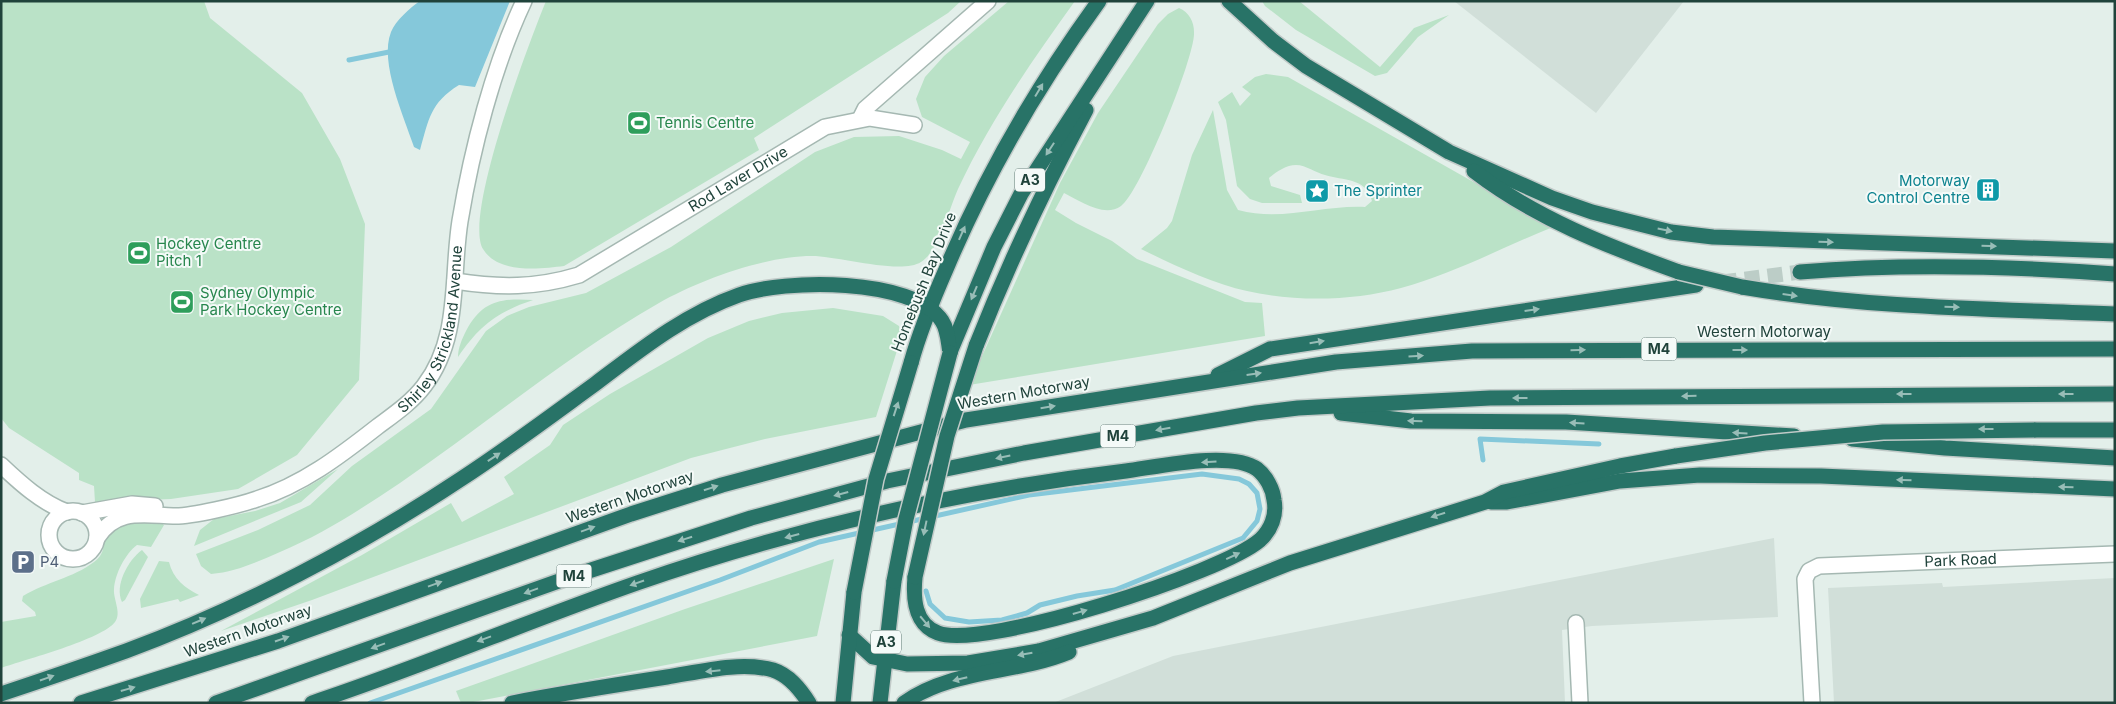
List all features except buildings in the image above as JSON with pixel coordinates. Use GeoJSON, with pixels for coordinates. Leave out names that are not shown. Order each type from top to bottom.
{"type":"FeatureCollection","features":[{"type":"Feature","properties":{"kind":"highway","name":"Homebush Bay Drive"},"geometry":{"type":"LineString","coordinates":[[849,635],[854,592],[876,479],[929,310],[970,213],[1000,156],[1058,57],[1099,1]]}},
{"type":"Feature","properties":{"kind":"highway","name":"A3"},"geometry":{"type":"LineString","coordinates":[[880,703],[894,581],[906,519],[950,353],[994,247],[1021,194],[1146,1]]}},
{"type":"Feature","properties":{"kind":"highway"},"geometry":{"type":"LineString","coordinates":[[1230,1],[1288,54],[1449,152],[1500,188],[1556,222],[1580,234],[1679,272],[1742,287],[1821,299],[1876,304],[2115,314]]}},
{"type":"Feature","properties":{"kind":"highway"},"geometry":{"type":"LineString","coordinates":[[1239,1],[1253,22]]}},
{"type":"Feature","properties":{"kind":"highway"},"geometry":{"type":"LineString","coordinates":[[312,703],[631,585],[735,551],[839,523],[963,495],[1054,479],[1179,464],[1232,461],[1255,468],[1262,474],[1272,491],[1275,512],[1268,531],[1248,549],[1163,585],[1114,602],[990,633],[950,635],[934,632],[928,627],[914,604],[915,577],[947,436],[976,346],[1004,276],[1048,181],[1134,21]]}},
{"type":"Feature","properties":{"kind":"highway"},"geometry":{"type":"LineString","coordinates":[[1449,152],[1552,198],[1592,212],[1671,232],[1713,237],[2115,251]]}},
{"type":"Feature","properties":{"kind":"highway"},"geometry":{"type":"LineString","coordinates":[[1800,272],[1894,266],[1995,267],[2115,274]]}},
{"type":"Feature","properties":{"kind":"highway"},"geometry":{"type":"LineString","coordinates":[[1,694],[127,650],[202,620],[268,589],[340,551],[459,481],[504,451],[663,334],[712,305],[742,294],[770,288],[821,284],[893,293],[906,297],[941,319],[946,329],[950,353]]}},
{"type":"Feature","properties":{"kind":"highway","name":"Western Motorway"},"geometry":{"type":"LineString","coordinates":[[1206,381],[1270,349],[1696,285]]}},
{"type":"Feature","properties":{"kind":"highway","name":"Western Motorway"},"geometry":{"type":"LineString","coordinates":[[81,703],[278,641],[631,514],[722,484],[966,420],[1336,362],[1472,351],[2115,349]]}},
{"type":"Feature","properties":{"kind":"highway","name":"M4"},"geometry":{"type":"LineString","coordinates":[[216,703],[572,576],[760,516],[887,481],[1024,453],[1246,414],[1298,408],[1490,398],[2115,394]]}},
{"type":"Feature","properties":{"kind":"highway","name":"M4"},"geometry":{"type":"LineString","coordinates":[[1298,408],[1411,422],[1566,422],[1836,438],[2115,458]]}},
{"type":"Feature","properties":{"kind":"highway"},"geometry":{"type":"LineString","coordinates":[[904,703],[937,686],[1049,660],[1123,628],[1290,563],[1485,502],[1504,492],[1620,466],[1765,443],[1883,432],[2115,430]]}},
{"type":"Feature","properties":{"kind":"highway"},"geometry":{"type":"LineString","coordinates":[[1485,502],[1507,502],[1620,481],[1700,476],[1821,476],[2115,489]]}},
{"type":"Feature","properties":{"kind":"highway"},"geometry":{"type":"LineString","coordinates":[[849,635],[873,658],[884,661],[931,665],[968,663],[1039,651],[1123,628]]}},
{"type":"Feature","properties":{"kind":"highway","name":"A3"},"geometry":{"type":"LineString","coordinates":[[843,703],[849,635]]}},
{"type":"Feature","properties":{"kind":"highway"},"geometry":{"type":"LineString","coordinates":[[512,703],[711,671],[748,668],[774,670],[784,675],[795,684],[809,703]]}},
{"type":"Feature","properties":{"kind":"street","name":"Shirley Strickland Avenue"},"geometry":{"type":"LineString","coordinates":[[96,538],[107,524],[123,517],[149,514],[174,516],[256,500],[295,484],[353,446],[412,400],[423,387],[440,358],[452,320],[460,220],[485,110],[524,1]]}},
{"type":"Feature","properties":{"kind":"street"},"geometry":{"type":"LineString","coordinates":[[860,119],[865,109],[988,1]]}},
{"type":"Feature","properties":{"kind":"street","name":"Rod Laver Drive"},"geometry":{"type":"LineString","coordinates":[[455,281],[486,286],[522,287],[552,284],[579,275],[618,254],[814,132],[840,122],[860,119],[883,119],[914,125]]}},
{"type":"Feature","properties":{"kind":"street"},"geometry":{"type":"LineString","coordinates":[[1,465],[46,501],[54,511],[68,515],[94,523],[96,538],[94,546],[84,556],[71,559],[64,557],[58,554],[50,543],[50,529],[68,515],[141,504],[162,509],[174,516]]}},
{"type":"Feature","properties":{"kind":"street","name":"Park Road"},"geometry":{"type":"LineString","coordinates":[[1812,703],[1805,580],[1808,571],[1819,566],[2115,554]]}},
{"type":"Feature","properties":{"kind":"street"},"geometry":{"type":"LineString","coordinates":[[1576,623],[1580,703]]}},
{"type":"Feature","properties":{"kind":"shaded area"},"geometry":{"type":"Polygon","coordinates":[[[1454,1],[1684,1],[1596,113],[1454,1]]]}},
{"type":"Feature","properties":{"kind":"shaded area"},"geometry":{"type":"Polygon","coordinates":[[[1774,538],[1778,617],[1592,626],[1562,630],[1565,703],[1053,703],[1173,656],[1774,538]]]}},
{"type":"Feature","properties":{"kind":"shaded area"},"geometry":{"type":"Polygon","coordinates":[[[2115,578],[2115,703],[1834,703],[1828,588],[1942,583],[1943,587],[2115,578]]]}},
{"type":"Feature","properties":{"kind":"green space","name":"Sydney Olympic Park Hockey Centre"},"geometry":{"type":"Polygon","coordinates":[[[1,1],[204,1],[210,18],[302,93],[340,159],[365,224],[359,380],[297,455],[238,489],[171,499],[95,502],[94,486],[79,480],[79,473],[9,428],[1,418],[1,1]]]}},
{"type":"Feature","properties":{"kind":"green space","name":"Tennis Centre"},"geometry":{"type":"Polygon","coordinates":[[[546,1],[961,1],[948,13],[754,138],[759,150],[564,266],[532,269],[509,266],[499,263],[490,257],[483,249],[479,230],[482,202],[501,127],[546,1]]]}},
{"type":"Feature","properties":{"kind":"green space"},"geometry":{"type":"Polygon","coordinates":[[[1009,1],[1075,1],[1027,69],[997,116],[970,164],[933,249],[921,262],[899,267],[823,257],[794,257],[753,265],[693,286],[675,294],[625,323],[560,367],[400,483],[327,529],[296,545],[238,569],[211,574],[201,566],[196,554],[258,530],[310,505],[352,466],[431,409],[486,331],[507,316],[529,307],[586,293],[671,247],[815,152],[854,137],[899,136],[942,150],[961,159],[970,142],[922,117],[916,99],[925,77],[944,56],[1009,1]]]}},
{"type":"Feature","properties":{"kind":"green space"},"geometry":{"type":"Polygon","coordinates":[[[1262,1],[1299,1],[1380,67],[1414,28],[1449,15],[1418,37],[1387,73],[1375,76],[1296,30],[1265,6],[1262,1]]]}},
{"type":"Feature","properties":{"kind":"green space"},"geometry":{"type":"Polygon","coordinates":[[[1179,8],[1186,12],[1192,21],[1194,32],[1192,46],[1177,94],[1165,124],[1153,152],[1129,196],[1121,206],[1107,210],[1092,207],[1064,193],[1055,210],[1112,241],[1137,259],[1245,302],[1262,303],[1265,336],[969,385],[1060,183],[1098,113],[1158,24],[1168,14],[1179,8]]]}},
{"type":"Feature","properties":{"kind":"green space"},"geometry":{"type":"Polygon","coordinates":[[[1266,74],[1288,77],[1553,227],[1459,268],[1420,282],[1364,296],[1344,298],[1285,297],[1234,288],[1207,279],[1141,249],[1167,228],[1172,221],[1192,155],[1213,110],[1227,190],[1238,210],[1254,213],[1286,214],[1333,208],[1365,207],[1372,201],[1365,188],[1353,181],[1322,174],[1300,165],[1292,165],[1278,171],[1269,178],[1271,186],[1300,195],[1302,203],[1262,203],[1250,199],[1237,186],[1226,120],[1218,102],[1232,92],[1240,106],[1251,94],[1242,87],[1255,77],[1266,74]]]}},
{"type":"Feature","properties":{"kind":"green space"},"geometry":{"type":"Polygon","coordinates":[[[533,300],[509,310],[490,321],[458,357],[459,347],[466,331],[472,321],[486,307],[502,301],[533,300]]]}},
{"type":"Feature","properties":{"kind":"green space"},"geometry":{"type":"Polygon","coordinates":[[[833,308],[883,316],[899,326],[901,338],[876,417],[765,439],[691,458],[312,600],[221,631],[362,555],[451,503],[462,522],[514,494],[504,477],[550,445],[563,425],[610,394],[708,338],[749,321],[782,313],[833,308]]]}},
{"type":"Feature","properties":{"kind":"green space"},"geometry":{"type":"Polygon","coordinates":[[[338,469],[301,502],[194,546],[200,530],[214,519],[255,511],[280,503],[338,469]]]}},
{"type":"Feature","properties":{"kind":"green space"},"geometry":{"type":"Polygon","coordinates":[[[131,520],[159,521],[164,525],[151,547],[137,545],[121,565],[114,589],[118,614],[115,622],[108,629],[80,642],[1,668],[1,622],[36,616],[35,612],[22,601],[23,596],[77,572],[94,562],[101,555],[110,532],[131,520]]]}},
{"type":"Feature","properties":{"kind":"green space"},"geometry":{"type":"Polygon","coordinates":[[[142,550],[148,557],[125,600],[122,602],[120,596],[121,581],[127,567],[142,550]]]}},
{"type":"Feature","properties":{"kind":"green space"},"geometry":{"type":"Polygon","coordinates":[[[834,559],[817,636],[468,703],[461,703],[456,691],[685,609],[834,559]]]}},
{"type":"Feature","properties":{"kind":"green space"},"geometry":{"type":"Polygon","coordinates":[[[159,561],[169,562],[173,573],[180,582],[199,595],[180,602],[178,599],[141,608],[140,599],[159,561]]]}},
{"type":"Feature","properties":{"kind":"water"},"geometry":{"type":"Polygon","coordinates":[[[420,1],[510,1],[475,87],[459,85],[442,98],[432,113],[420,150],[414,147],[394,90],[390,74],[388,44],[396,23],[420,1]]]}},
{"type":"Feature","properties":{"kind":"waterway"},"geometry":{"type":"LineString","coordinates":[[349,60],[389,52]]}},
{"type":"Feature","properties":{"kind":"waterway"},"geometry":{"type":"LineString","coordinates":[[1483,460],[1480,439],[1599,444]]}},
{"type":"Feature","properties":{"kind":"waterway"},"geometry":{"type":"LineString","coordinates":[[370,703],[720,580],[819,542],[1029,495],[1202,474],[1239,479],[1249,484],[1257,493],[1260,509],[1257,521],[1243,538],[1115,590],[1077,596],[1040,605],[1027,613],[1002,620],[969,622],[945,618],[930,604],[926,591]]}},
{"type":"Feature","properties":{"kind":"tunnel"},"geometry":{"type":"LineString","coordinates":[[1722,282],[1800,272]]}},
{"type":"Feature","properties":{"kind":"place","name":"Tennis Centre"},"geometry":{"type":"Point","coordinates":[639,123]}},
{"type":"Feature","properties":{"kind":"place","name":"Motorway Control Centre"},"geometry":{"type":"Point","coordinates":[1988,190]}},
{"type":"Feature","properties":{"kind":"place","name":"The Sprinter"},"geometry":{"type":"Point","coordinates":[1317,191]}},
{"type":"Feature","properties":{"kind":"place","name":"Hockey Centre Pitch 1"},"geometry":{"type":"Point","coordinates":[139,253]}},
{"type":"Feature","properties":{"kind":"place","name":"Sydney Olympic Park Hockey Centre"},"geometry":{"type":"Point","coordinates":[182,302]}},
{"type":"Feature","properties":{"kind":"place","name":"P4"},"geometry":{"type":"Point","coordinates":[23,562]}}]}
